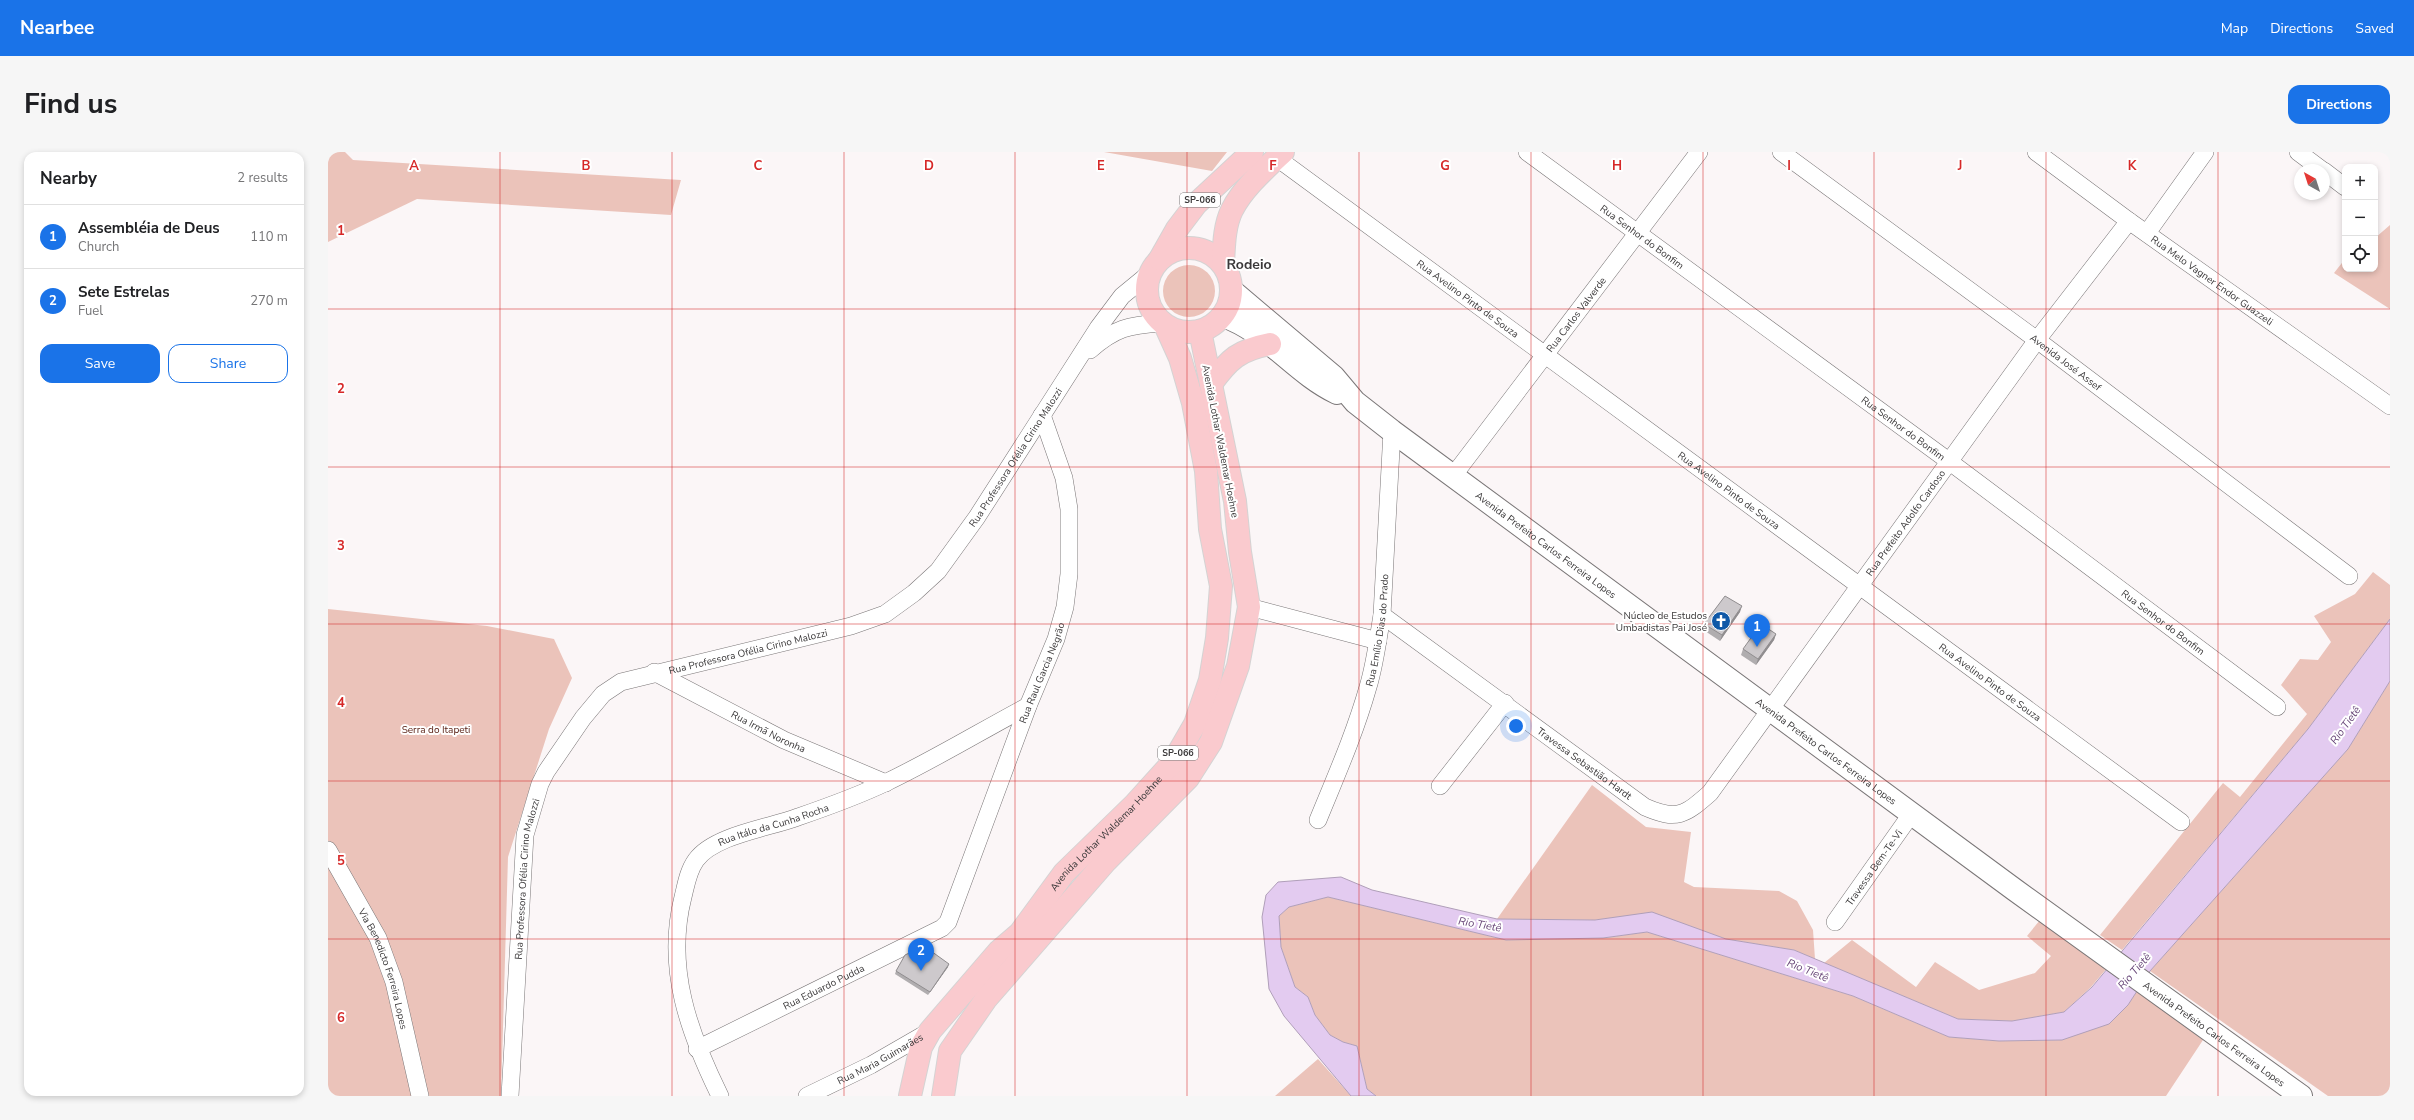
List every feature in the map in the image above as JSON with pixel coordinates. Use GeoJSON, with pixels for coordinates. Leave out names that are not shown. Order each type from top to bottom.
{"type":"FeatureCollection","features":[{"type":"Feature","properties":{"kind":"main road","name":"SP-066"},"geometry":{"type":"LineString","coordinates":[[1155,266],[1177,229],[1196,204],[1252,152]]}},
{"type":"Feature","properties":{"kind":"main road","name":"SP-066"},"geometry":{"type":"LineString","coordinates":[[1222,264],[1225,238],[1232,210],[1250,185],[1280,155]]}},
{"type":"Feature","properties":{"kind":"main road"},"geometry":{"type":"LineString","coordinates":[[1200,249],[1212,255],[1222,264],[1229,276],[1231,290],[1229,304],[1223,316],[1216,323],[1200,331],[1183,332],[1164,325],[1152,313],[1147,300],[1146,286],[1155,266],[1179,250],[1200,249]]}},
{"type":"Feature","properties":{"kind":"main road","name":"Avenida Prefeito Carlos Ferreira Lopes"},"geometry":{"type":"LineString","coordinates":[[1231,290],[1334,377],[1355,402]]}},
{"type":"Feature","properties":{"kind":"main road","name":"Avenida Prefeito Carlos Ferreira Lopes"},"geometry":{"type":"LineString","coordinates":[[1223,316],[1252,330],[1303,373],[1355,402],[1392,431],[1771,711],[2108,958],[2301,1096]]}},
{"type":"Feature","properties":{"kind":"main road","name":"Avenida Lothar Waldemar Hoehne"},"geometry":{"type":"LineString","coordinates":[[910,1096],[921,1047],[930,1031],[1000,951],[1020,933],[1064,873],[1135,804],[1173,762],[1195,724],[1210,680],[1221,586],[1210,529],[1206,472],[1193,403],[1180,358],[1164,325]]}},
{"type":"Feature","properties":{"kind":"main road","name":"Avenida Lothar Waldemar Hoehne"},"geometry":{"type":"LineString","coordinates":[[943,1096],[950,1051],[986,999],[1106,861],[1188,778],[1211,742],[1238,666],[1249,607],[1240,552],[1235,501],[1200,331]]}},
{"type":"Feature","properties":{"kind":"main road"},"geometry":{"type":"LineString","coordinates":[[1210,384],[1234,356],[1250,348],[1270,344]]}},
{"type":"Feature","properties":{"kind":"street","name":"Rua Senhor do Bonfim"},"geometry":{"type":"LineString","coordinates":[[1528,152],[1950,462],[2277,707]]}},
{"type":"Feature","properties":{"kind":"street","name":"Rua Carlos Valverde"},"geometry":{"type":"LineString","coordinates":[[1453,476],[1699,152]]}},
{"type":"Feature","properties":{"kind":"street","name":"Avenida José Assef"},"geometry":{"type":"LineString","coordinates":[[1781,152],[2037,340],[2349,576]]}},
{"type":"Feature","properties":{"kind":"street","name":"Rua Melo Vagner Endor Guazzeli"},"geometry":{"type":"LineString","coordinates":[[2036,152],[2129,221],[2147,232],[2390,406]]}},
{"type":"Feature","properties":{"kind":"street"},"geometry":{"type":"LineString","coordinates":[[2147,232],[2205,152]]}},
{"type":"Feature","properties":{"kind":"street"},"geometry":{"type":"LineString","coordinates":[[2298,152],[2314,164]]}},
{"type":"Feature","properties":{"kind":"street","name":"Rua Avelino Pinto de Souza"},"geometry":{"type":"LineString","coordinates":[[1280,155],[1546,354],[2181,822]]}},
{"type":"Feature","properties":{"kind":"street"},"geometry":{"type":"LineString","coordinates":[[2330,176],[2342,185]]}},
{"type":"Feature","properties":{"kind":"street","name":"Rua Prefeito Adolfo Cardoso"},"geometry":{"type":"LineString","coordinates":[[1771,711],[2037,340],[2129,221]]}},
{"type":"Feature","properties":{"kind":"street","name":"Rua Professora Ofélia Cirino Malozzi"},"geometry":{"type":"LineString","coordinates":[[510,1096],[525,835],[540,784],[583,718],[603,694],[621,682],[654,672],[851,626],[885,614],[914,593],[938,571],[977,517],[1076,362],[1122,296],[1155,266]]}},
{"type":"Feature","properties":{"kind":"street"},"geometry":{"type":"LineString","coordinates":[[1076,362],[1117,330],[1139,324],[1164,325]]}},
{"type":"Feature","properties":{"kind":"street","name":"Rua Raul Garcia Negrão"},"geometry":{"type":"LineString","coordinates":[[948,922],[1028,706],[1056,639],[1065,606],[1069,574],[1069,509],[1064,478],[1042,415]]}},
{"type":"Feature","properties":{"kind":"street","name":"Rua Emílio Dias do Prado"},"geometry":{"type":"LineString","coordinates":[[1318,820],[1351,740],[1369,686],[1378,641],[1382,615],[1392,431]]}},
{"type":"Feature","properties":{"kind":"street"},"geometry":{"type":"LineString","coordinates":[[1249,607],[1378,641]]}},
{"type":"Feature","properties":{"kind":"street","name":"Travessa Sebastião Hardt"},"geometry":{"type":"LineString","coordinates":[[1382,615],[1505,703],[1645,807],[1663,815],[1679,815],[1695,806],[1710,793],[1771,711]]}},
{"type":"Feature","properties":{"kind":"street","name":"Rua Irmã Noronha"},"geometry":{"type":"LineString","coordinates":[[654,672],[784,740],[886,783]]}},
{"type":"Feature","properties":{"kind":"street"},"geometry":{"type":"LineString","coordinates":[[1440,786],[1505,703]]}},
{"type":"Feature","properties":{"kind":"street","name":"Rua Itálo da Cunha Rocha"},"geometry":{"type":"LineString","coordinates":[[697,1049],[679,980],[676,938],[678,917],[688,874],[697,859],[719,842],[797,818],[886,783],[1028,706]]}},
{"type":"Feature","properties":{"kind":"street","name":"Travessa Bem-Te-Vi"},"geometry":{"type":"LineString","coordinates":[[1835,922],[1912,813]]}},
{"type":"Feature","properties":{"kind":"street","name":"Via Benedicto Ferreira Lopes"},"geometry":{"type":"LineString","coordinates":[[328,850],[378,938],[392,974],[420,1096]]}},
{"type":"Feature","properties":{"kind":"street","name":"Rua Eduardo Pudda"},"geometry":{"type":"LineString","coordinates":[[697,1049],[942,928],[948,922]]}},
{"type":"Feature","properties":{"kind":"street","name":"Rua Maria Guimarães"},"geometry":{"type":"LineString","coordinates":[[807,1096],[871,1065],[930,1031]]}},
{"type":"Feature","properties":{"kind":"street"},"geometry":{"type":"LineString","coordinates":[[697,1049],[720,1096]]}},
{"type":"Feature","properties":{"kind":"green space"},"geometry":{"type":"Polygon","coordinates":[[[328,152],[345,152],[353,160],[681,180],[671,215],[417,199],[328,242],[328,152]]]}},
{"type":"Feature","properties":{"kind":"green space"},"geometry":{"type":"Polygon","coordinates":[[[1104,152],[1227,152],[1212,171],[1104,152]]]}},
{"type":"Feature","properties":{"kind":"green space"},"geometry":{"type":"Polygon","coordinates":[[[2390,225],[2390,309],[2334,273],[2342,263],[2342,272],[2378,272],[2378,235],[2390,225]]]}},
{"type":"Feature","properties":{"kind":"green space"},"geometry":{"type":"Polygon","coordinates":[[[1184,265],[1194,265],[1208,272],[1215,286],[1215,296],[1208,310],[1194,317],[1184,317],[1174,313],[1167,306],[1163,296],[1163,286],[1167,276],[1174,269],[1184,265]]]}},
{"type":"Feature","properties":{"kind":"green space"},"geometry":{"type":"Polygon","coordinates":[[[2373,572],[2390,585],[2390,619],[2308,729],[2122,950],[2100,935],[2223,783],[2240,797],[2307,714],[2281,685],[2300,659],[2318,660],[2331,642],[2314,616],[2355,594],[2373,572]]]}},
{"type":"Feature","properties":{"kind":"green space","name":"Serra do Itapeti"},"geometry":{"type":"Polygon","coordinates":[[[328,609],[487,626],[554,639],[572,678],[549,729],[508,857],[501,1096],[328,1096],[328,609]]]}},
{"type":"Feature","properties":{"kind":"green space"},"geometry":{"type":"Polygon","coordinates":[[[2390,681],[2390,1096],[2328,1096],[2150,971],[2348,749],[2390,681]]]}},
{"type":"Feature","properties":{"kind":"green space"},"geometry":{"type":"Polygon","coordinates":[[[1592,785],[1646,827],[1691,832],[1684,882],[1694,887],[1779,891],[1797,901],[1813,930],[1815,959],[1794,950],[1726,939],[1652,913],[1595,920],[1497,919],[1592,785]]]}},
{"type":"Feature","properties":{"kind":"green space"},"geometry":{"type":"Polygon","coordinates":[[[1328,897],[1506,940],[1603,938],[1647,932],[1853,996],[1949,1037],[1999,1041],[2062,1040],[2128,1005],[2137,990],[2203,1040],[2166,1096],[1376,1096],[1367,1089],[1357,1046],[1343,1042],[1330,1035],[1315,1015],[1308,997],[1295,987],[1281,947],[1279,916],[1289,907],[1328,897]]]}},
{"type":"Feature","properties":{"kind":"green space"},"geometry":{"type":"Polygon","coordinates":[[[2040,920],[2107,968],[2091,987],[2064,1012],[2012,1021],[1958,1019],[1824,963],[1852,940],[1916,987],[1935,962],[1979,990],[2035,973],[2051,956],[2027,936],[2040,920]]]}},
{"type":"Feature","properties":{"kind":"green space"},"geometry":{"type":"Polygon","coordinates":[[[1318,1059],[1351,1096],[1275,1096],[1318,1059]]]}},
{"type":"Feature","properties":{"kind":"water","name":"Rio Tietê"},"geometry":{"type":"Polygon","coordinates":[[[2390,619],[2390,681],[2348,749],[2150,971],[2128,1005],[2109,1024],[2062,1040],[1999,1041],[1949,1037],[1853,996],[1647,932],[1603,938],[1506,940],[1328,897],[1289,907],[1279,916],[1281,947],[1295,987],[1308,997],[1315,1015],[1330,1035],[1343,1042],[1357,1046],[1367,1089],[1376,1096],[1351,1096],[1284,1016],[1269,989],[1262,917],[1266,895],[1278,882],[1341,877],[1372,890],[1497,919],[1595,920],[1652,912],[1726,939],[1794,950],[1958,1019],[2012,1021],[2064,1012],[2092,987],[2308,729],[2390,619]]]}},
{"type":"Feature","properties":{"kind":"building","name":"Núcleo de Estudos Umbadistas Pai José"},"geometry":{"type":"Polygon","coordinates":[[[1725,596],[1742,606],[1722,635],[1704,624],[1725,596]]]}},
{"type":"Feature","properties":{"kind":"building"},"geometry":{"type":"Polygon","coordinates":[[[1761,624],[1776,634],[1758,659],[1743,649],[1761,624]]]}},
{"type":"Feature","properties":{"kind":"building"},"geometry":{"type":"Polygon","coordinates":[[[924,946],[949,964],[930,992],[896,971],[905,955],[924,946]]]}},
{"type":"Feature","properties":{"kind":"place","name":"Núcleo de Estudos Umbadistas Pai José"},"geometry":{"type":"Point","coordinates":[1721,621]}},
{"type":"Feature","properties":{"kind":"place","name":"Assembléia de Deus"},"geometry":{"type":"Point","coordinates":[1757,647]}},
{"type":"Feature","properties":{"kind":"place","name":"Sete Estrelas"},"geometry":{"type":"Point","coordinates":[921,971]}},
{"type":"Feature","properties":{"kind":"district","name":"Rodeio"},"geometry":{"type":"Point","coordinates":[1249,264]}}]}
